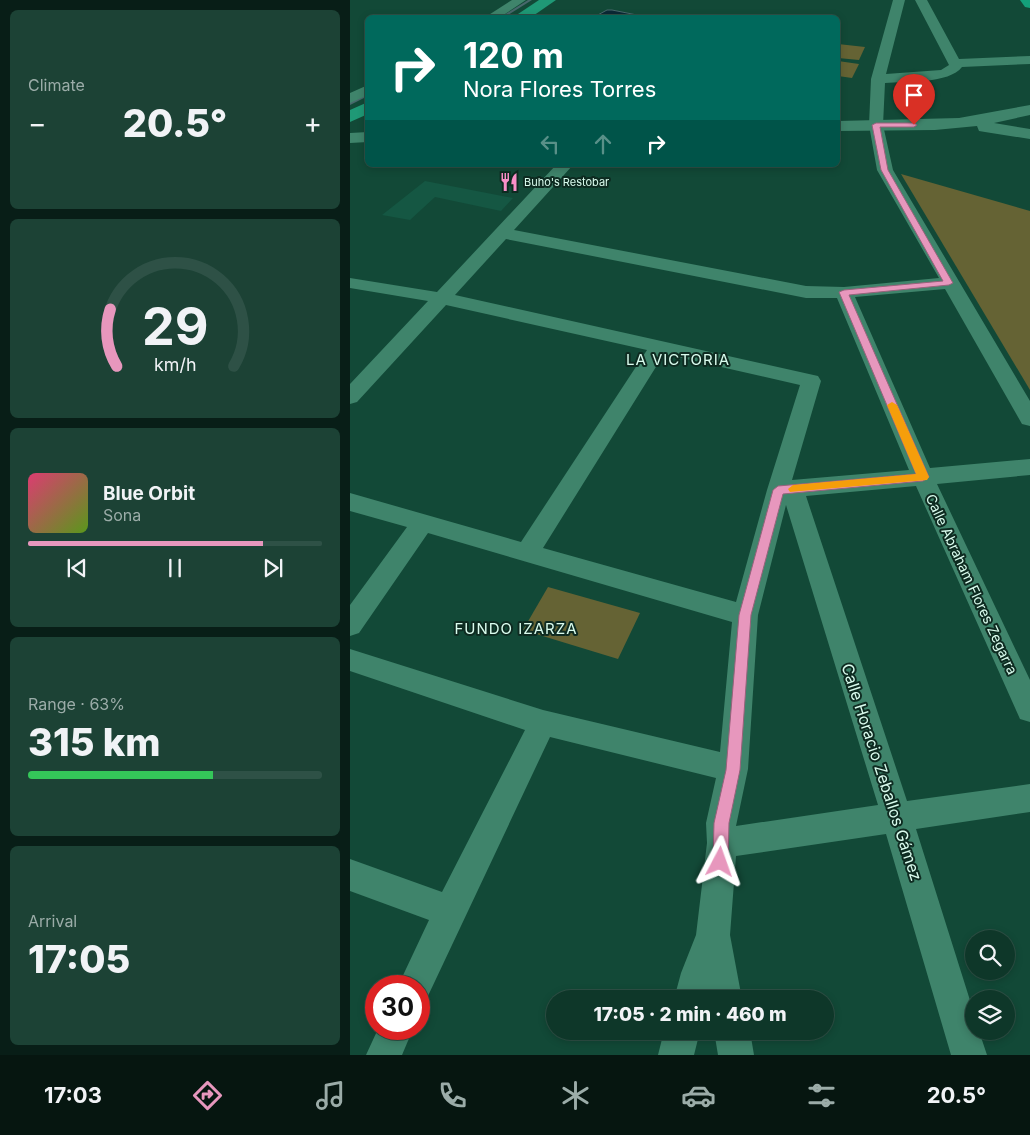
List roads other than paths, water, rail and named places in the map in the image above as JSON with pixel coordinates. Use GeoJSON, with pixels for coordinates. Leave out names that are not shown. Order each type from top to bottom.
{"type":"FeatureCollection","features":[{"type":"Feature","properties":{"kind":"highway"},"geometry":{"type":"LineString","coordinates":[[1027,0],[1030,4]]}},
{"type":"Feature","properties":{"kind":"main road"},"geometry":{"type":"LineString","coordinates":[[524,15],[549,0]]}},
{"type":"Feature","properties":{"kind":"main road"},"geometry":{"type":"LineString","coordinates":[[350,117],[365,109]]}},
{"type":"Feature","properties":{"kind":"street"},"geometry":{"type":"LineString","coordinates":[[495,15],[520,0]]}},
{"type":"Feature","properties":{"kind":"street"},"geometry":{"type":"LineString","coordinates":[[899,0],[878,79],[876,125],[885,170],[949,283],[1030,419]]}},
{"type":"Feature","properties":{"kind":"street"},"geometry":{"type":"LineString","coordinates":[[878,79],[941,74],[954,69],[955,63],[921,0]]}},
{"type":"Feature","properties":{"kind":"street"},"geometry":{"type":"LineString","coordinates":[[955,63],[1030,60]]}},
{"type":"Feature","properties":{"kind":"street"},"geometry":{"type":"LineString","coordinates":[[350,99],[365,91]]}},
{"type":"Feature","properties":{"kind":"street"},"geometry":{"type":"LineString","coordinates":[[840,126],[951,124],[1003,117],[1030,110]]}},
{"type":"Feature","properties":{"kind":"street"},"geometry":{"type":"LineString","coordinates":[[951,124],[1030,134]]}},
{"type":"Feature","properties":{"kind":"street"},"geometry":{"type":"LineString","coordinates":[[350,138],[365,137]]}},
{"type":"Feature","properties":{"kind":"street"},"geometry":{"type":"LineString","coordinates":[[350,396],[504,233],[563,167]]}},
{"type":"Feature","properties":{"kind":"street"},"geometry":{"type":"LineString","coordinates":[[504,233],[806,292],[844,292],[949,283]]}},
{"type":"Feature","properties":{"kind":"street"},"geometry":{"type":"LineString","coordinates":[[350,283],[442,298],[811,381],[785,490],[745,615],[733,770],[721,823],[722,843],[713,935],[693,990]]}},
{"type":"Feature","properties":{"kind":"street","name":"Calle Abraham Flores Zegarra"},"geometry":{"type":"LineString","coordinates":[[844,292],[923,477],[1030,710]]}},
{"type":"Feature","properties":{"kind":"street"},"geometry":{"type":"LineString","coordinates":[[527,552],[659,347]]}},
{"type":"Feature","properties":{"kind":"street"},"geometry":{"type":"LineString","coordinates":[[785,490],[1030,467]]}},
{"type":"Feature","properties":{"kind":"street","name":"Calle Horacio Zeballos Gámez"},"geometry":{"type":"LineString","coordinates":[[785,490],[897,818],[970,1055]]}},
{"type":"Feature","properties":{"kind":"street"},"geometry":{"type":"LineString","coordinates":[[350,502],[745,615]]}},
{"type":"Feature","properties":{"kind":"street"},"geometry":{"type":"LineString","coordinates":[[350,625],[423,523]]}},
{"type":"Feature","properties":{"kind":"street"},"geometry":{"type":"LineString","coordinates":[[350,660],[543,723],[733,770]]}},
{"type":"Feature","properties":{"kind":"street"},"geometry":{"type":"LineString","coordinates":[[421,975],[450,911],[543,723]]}},
{"type":"Feature","properties":{"kind":"street"},"geometry":{"type":"LineString","coordinates":[[722,843],[1030,798]]}},
{"type":"Feature","properties":{"kind":"street"},"geometry":{"type":"LineString","coordinates":[[350,875],[450,911]]}},
{"type":"Feature","properties":{"kind":"street"},"geometry":{"type":"LineString","coordinates":[[713,935],[723,990]]}},
{"type":"Feature","properties":{"kind":"street"},"geometry":{"type":"LineString","coordinates":[[384,1055],[391,1040]]}},
{"type":"Feature","properties":{"kind":"street"},"geometry":{"type":"LineString","coordinates":[[676,1055],[680,1040]]}},
{"type":"Feature","properties":{"kind":"street"},"geometry":{"type":"LineString","coordinates":[[734,1040],[736,1055]]}},
{"type":"Feature","properties":{"kind":"water"},"geometry":{"type":"Polygon","coordinates":[[[607,10],[612,10],[637,15],[598,15],[607,10]]]}},
{"type":"Feature","properties":{"kind":"waterway"},"geometry":{"type":"LineString","coordinates":[[505,15],[530,0]]}},
{"type":"Feature","properties":{"kind":"waterway"},"geometry":{"type":"LineString","coordinates":[[350,104],[365,96]]}},
{"type":"Feature","properties":{"kind":"place","name":"Buho's Restobar"},"geometry":{"type":"Point","coordinates":[509,182]}},
{"type":"Feature","properties":{"kind":"district","name":"LA VICTORIA"},"geometry":{"type":"Point","coordinates":[678,359]}},
{"type":"Feature","properties":{"kind":"district","name":"FUNDO IZARZA"},"geometry":{"type":"Point","coordinates":[516,628]}}]}
